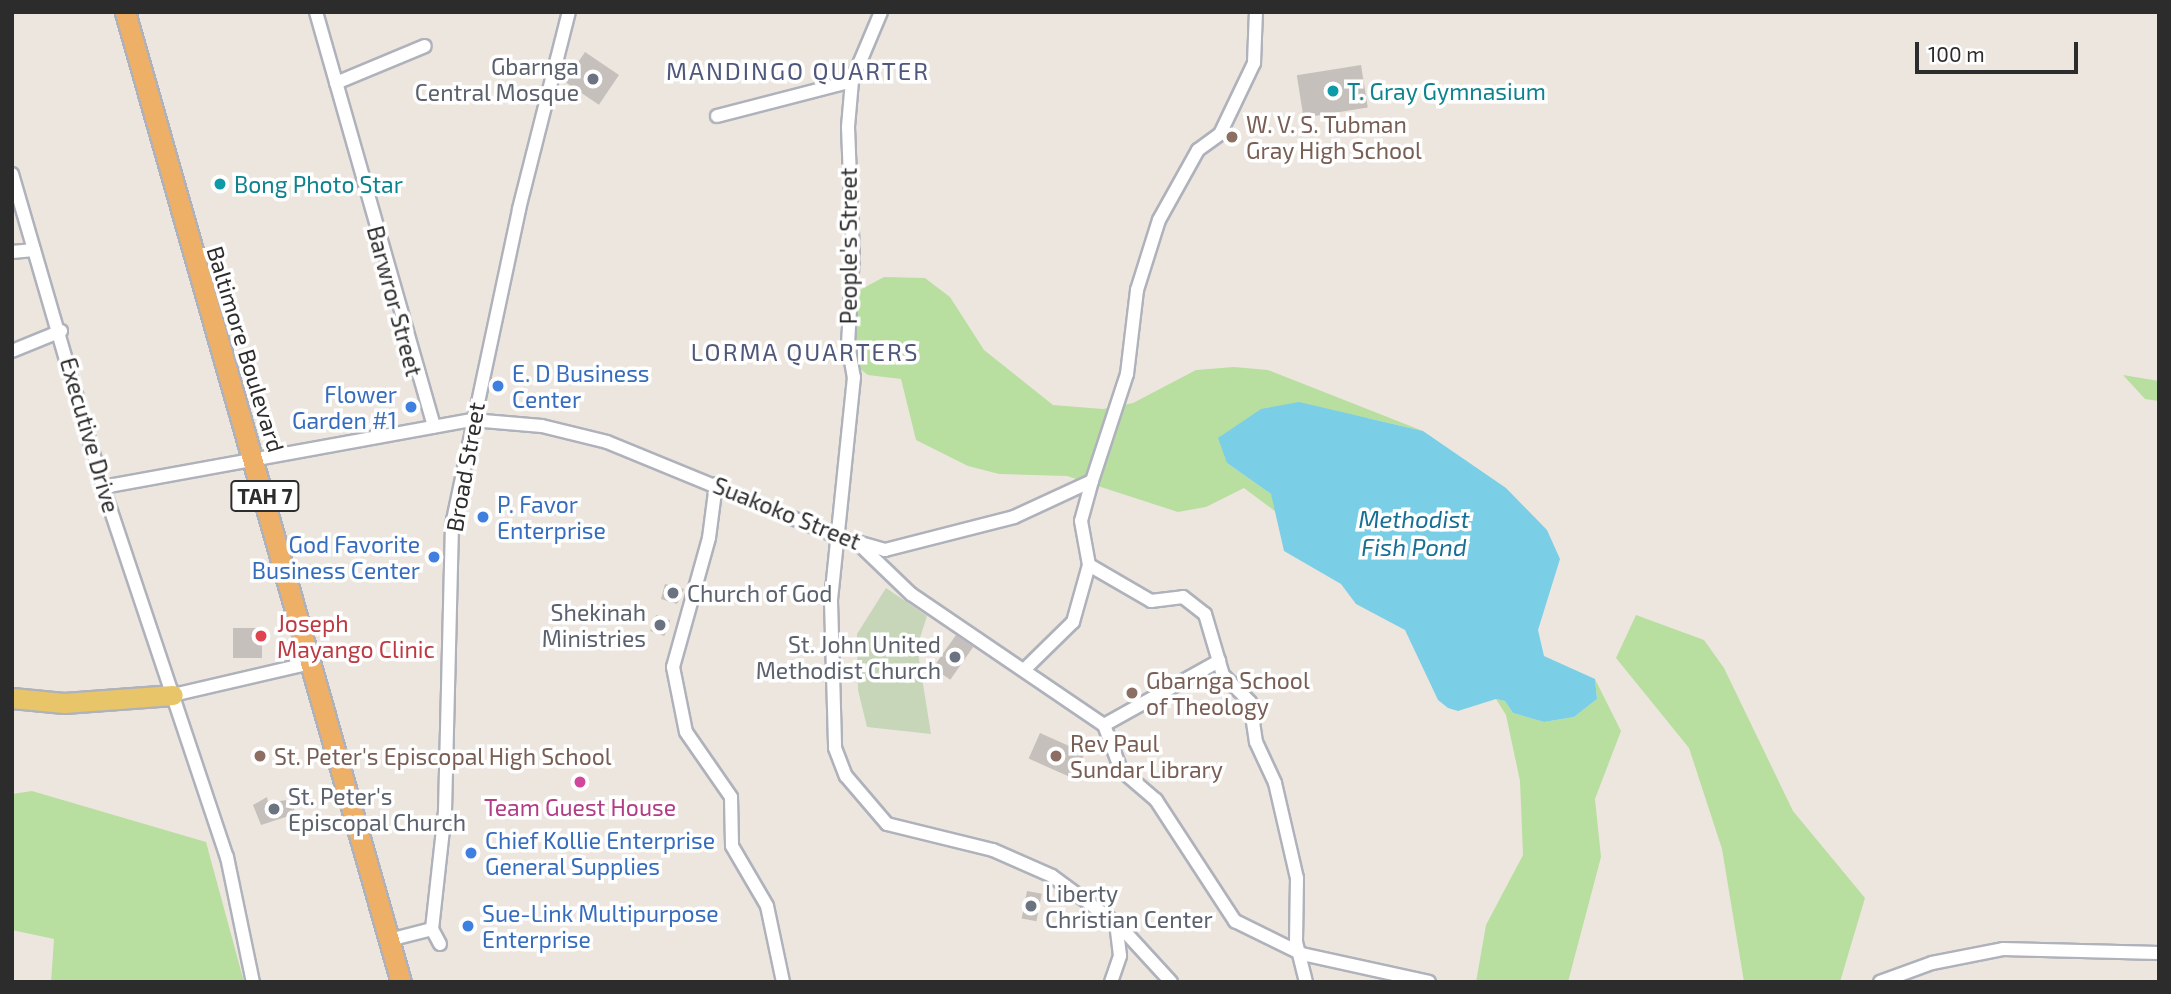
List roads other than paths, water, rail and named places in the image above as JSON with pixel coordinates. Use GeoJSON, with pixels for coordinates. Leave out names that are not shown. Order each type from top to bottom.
{"type":"FeatureCollection","features":[{"type":"Feature","properties":{"kind":"highway","name":"Baltimore Boulevard"},"geometry":{"type":"LineString","coordinates":[[125,12],[401,982]]}},
{"type":"Feature","properties":{"kind":"main road"},"geometry":{"type":"LineString","coordinates":[[12,698],[64,703],[173,695]]}},
{"type":"Feature","properties":{"kind":"street","name":"Barwror Street"},"geometry":{"type":"LineString","coordinates":[[316,12],[434,427]]}},
{"type":"Feature","properties":{"kind":"street","name":"Broad Street"},"geometry":{"type":"LineString","coordinates":[[432,929],[446,811],[452,525],[472,420],[569,12]]}},
{"type":"Feature","properties":{"kind":"street","name":"People's Street"},"geometry":{"type":"LineString","coordinates":[[881,12],[852,81],[848,344],[854,377],[836,536],[830,684],[835,748],[846,776],[887,824],[993,850],[1052,877],[1116,923],[1171,982]]}},
{"type":"Feature","properties":{"kind":"street"},"geometry":{"type":"LineString","coordinates":[[1026,668],[1073,622],[1089,565],[1081,521],[1127,374],[1138,290],[1159,220],[1198,150],[1220,134],[1254,63],[1256,12]]}},
{"type":"Feature","properties":{"kind":"street"},"geometry":{"type":"LineString","coordinates":[[336,83],[425,46]]}},
{"type":"Feature","properties":{"kind":"street"},"geometry":{"type":"LineString","coordinates":[[717,116],[852,81]]}},
{"type":"Feature","properties":{"kind":"street","name":"Executive Drive"},"geometry":{"type":"LineString","coordinates":[[12,174],[61,331],[103,486],[227,857],[253,982]]}},
{"type":"Feature","properties":{"kind":"street"},"geometry":{"type":"LineString","coordinates":[[12,252],[34,250]]}},
{"type":"Feature","properties":{"kind":"street"},"geometry":{"type":"LineString","coordinates":[[12,351],[61,331]]}},
{"type":"Feature","properties":{"kind":"street","name":"Suakoko Street"},"geometry":{"type":"LineString","coordinates":[[103,486],[472,420],[542,426],[607,442],[716,484],[859,545],[886,550],[1014,517],[1092,481]]}},
{"type":"Feature","properties":{"kind":"street"},"geometry":{"type":"LineString","coordinates":[[716,484],[709,538],[673,667],[686,732],[730,797],[732,846],[767,906],[783,982]]}},
{"type":"Feature","properties":{"kind":"street"},"geometry":{"type":"LineString","coordinates":[[859,545],[911,594],[1026,668],[1104,725],[1121,770],[1156,800],[1235,921],[1302,954],[1429,982]]}},
{"type":"Feature","properties":{"kind":"street"},"geometry":{"type":"LineString","coordinates":[[1089,565],[1151,601],[1183,597],[1205,614],[1223,675],[1250,702],[1256,742],[1275,783],[1297,878],[1296,942],[1302,954],[1306,982]]}},
{"type":"Feature","properties":{"kind":"street"},"geometry":{"type":"LineString","coordinates":[[1104,725],[1219,661]]}},
{"type":"Feature","properties":{"kind":"street"},"geometry":{"type":"LineString","coordinates":[[173,695],[311,663]]}},
{"type":"Feature","properties":{"kind":"street"},"geometry":{"type":"LineString","coordinates":[[1111,982],[1120,956],[1116,923]]}},
{"type":"Feature","properties":{"kind":"street"},"geometry":{"type":"LineString","coordinates":[[389,940],[432,929],[440,944]]}},
{"type":"Feature","properties":{"kind":"street"},"geometry":{"type":"LineString","coordinates":[[1880,982],[1932,963],[2003,949],[2159,953]]}},
{"type":"Feature","properties":{"kind":"water","name":"Methodist Fish Pond"},"geometry":{"type":"Polygon","coordinates":[[[1299,402],[1423,431],[1506,488],[1547,530],[1560,559],[1538,630],[1544,656],[1595,679],[1597,699],[1574,717],[1544,722],[1513,713],[1505,701],[1496,699],[1458,711],[1448,708],[1438,700],[1405,630],[1356,604],[1341,584],[1284,551],[1271,494],[1227,463],[1218,438],[1261,409],[1299,402]]]}},
{"type":"Feature","properties":{"kind":"place","name":"Gbarnga Central Mosque"},"geometry":{"type":"Point","coordinates":[593,79]}},
{"type":"Feature","properties":{"kind":"place","name":"T. Gray Gymnasium"},"geometry":{"type":"Point","coordinates":[1333,91]}},
{"type":"Feature","properties":{"kind":"place","name":"W. V. S. Tubman Gray High School"},"geometry":{"type":"Point","coordinates":[1232,137]}},
{"type":"Feature","properties":{"kind":"place","name":"Bong Photo Star"},"geometry":{"type":"Point","coordinates":[220,184]}},
{"type":"Feature","properties":{"kind":"place","name":"E. D Business Center"},"geometry":{"type":"Point","coordinates":[498,386]}},
{"type":"Feature","properties":{"kind":"place","name":"Flower Garden #1"},"geometry":{"type":"Point","coordinates":[411,407]}},
{"type":"Feature","properties":{"kind":"place","name":"P. Favor Enterprise"},"geometry":{"type":"Point","coordinates":[483,517]}},
{"type":"Feature","properties":{"kind":"place","name":"God Favorite Business Center"},"geometry":{"type":"Point","coordinates":[434,557]}},
{"type":"Feature","properties":{"kind":"place","name":"Church of God"},"geometry":{"type":"Point","coordinates":[673,593]}},
{"type":"Feature","properties":{"kind":"place","name":"Shekinah Ministries"},"geometry":{"type":"Point","coordinates":[660,625]}},
{"type":"Feature","properties":{"kind":"place","name":"Joseph Mayango Clinic"},"geometry":{"type":"Point","coordinates":[261,636]}},
{"type":"Feature","properties":{"kind":"place","name":"St. John United Methodist Church"},"geometry":{"type":"Point","coordinates":[955,657]}},
{"type":"Feature","properties":{"kind":"place","name":"Gbarnga School of Theology"},"geometry":{"type":"Point","coordinates":[1132,693]}},
{"type":"Feature","properties":{"kind":"place","name":"St. Peter's Episcopal High School"},"geometry":{"type":"Point","coordinates":[260,756]}},
{"type":"Feature","properties":{"kind":"place","name":"Rev Paul Sundar Library"},"geometry":{"type":"Point","coordinates":[1056,756]}},
{"type":"Feature","properties":{"kind":"place","name":"Team Guest House"},"geometry":{"type":"Point","coordinates":[580,782]}},
{"type":"Feature","properties":{"kind":"place","name":"St. Peter's Episcopal Church"},"geometry":{"type":"Point","coordinates":[274,809]}},
{"type":"Feature","properties":{"kind":"place","name":"Chief Kollie Enterprise General Supplies"},"geometry":{"type":"Point","coordinates":[471,853]}},
{"type":"Feature","properties":{"kind":"place","name":"Liberty Christian Center"},"geometry":{"type":"Point","coordinates":[1031,906]}},
{"type":"Feature","properties":{"kind":"place","name":"Sue-Link Multipurpose Enterprise"},"geometry":{"type":"Point","coordinates":[468,926]}},
{"type":"Feature","properties":{"kind":"district","name":"MANDINGO QUARTER"},"geometry":{"type":"Point","coordinates":[798,71]}},
{"type":"Feature","properties":{"kind":"district","name":"LORMA QUARTERS"},"geometry":{"type":"Point","coordinates":[805,352]}}]}
